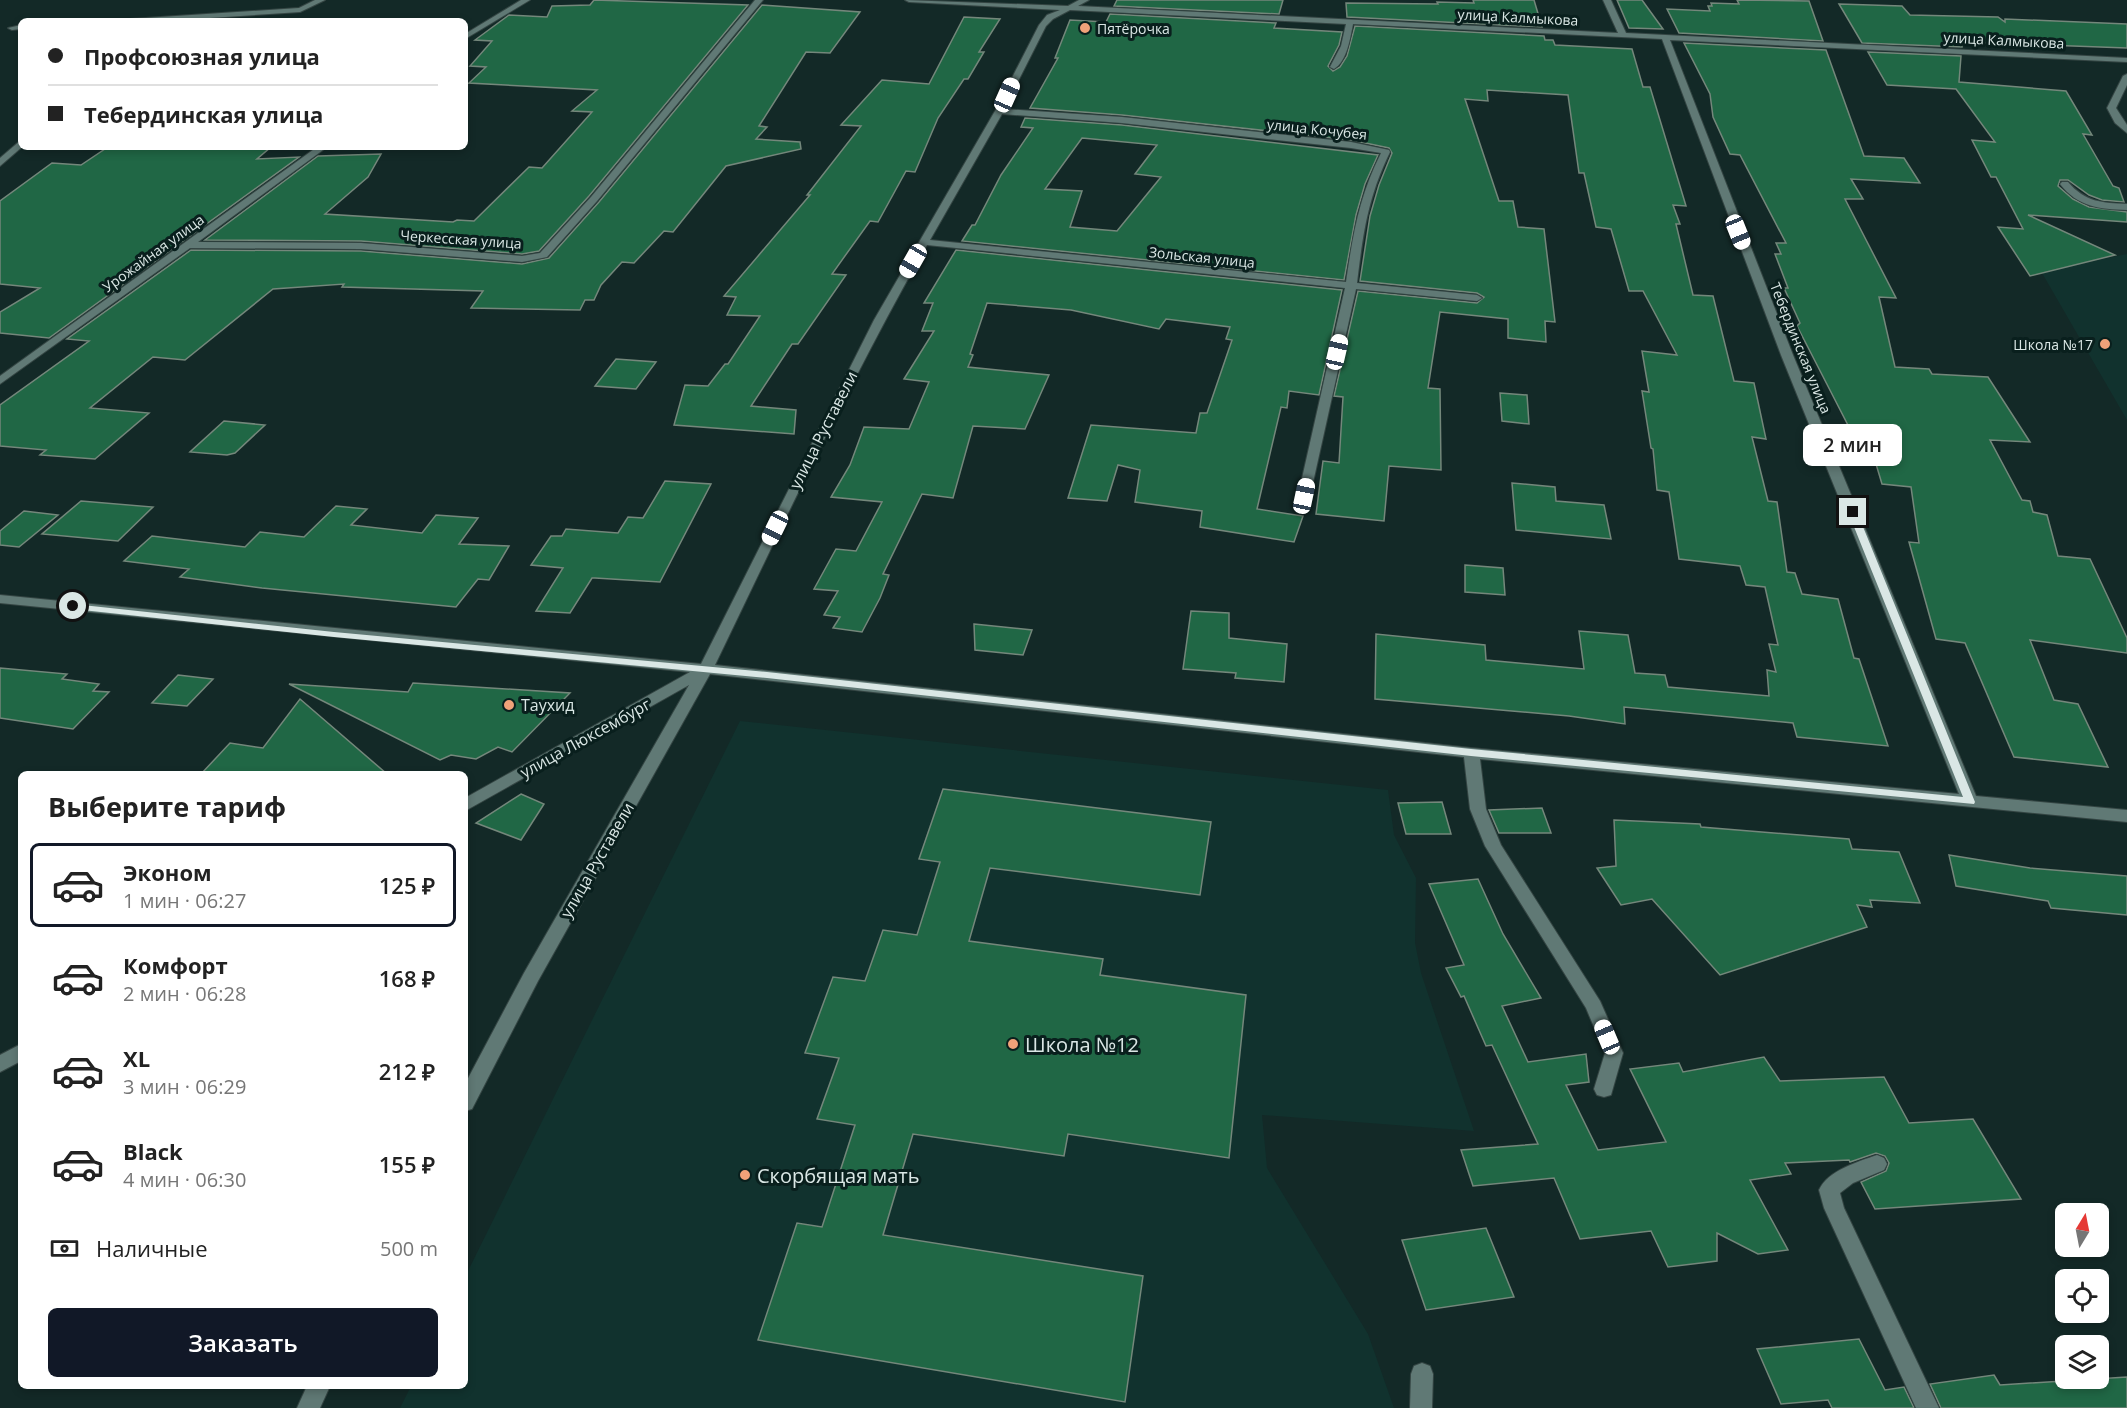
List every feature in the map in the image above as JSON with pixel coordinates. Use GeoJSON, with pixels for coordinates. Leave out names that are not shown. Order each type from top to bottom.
{"type":"FeatureCollection","features":[{"type":"Feature","properties":{"kind":"street"},"geometry":{"type":"LineString","coordinates":[[176,18],[300,10],[321,0]]}},
{"type":"Feature","properties":{"kind":"street"},"geometry":{"type":"LineString","coordinates":[[468,36],[526,0]]}},
{"type":"Feature","properties":{"kind":"street","name":"Черкесская улица"},"geometry":{"type":"LineString","coordinates":[[187,245],[361,246],[522,259],[543,255],[594,199],[759,0]]}},
{"type":"Feature","properties":{"kind":"street","name":"улица Калмыкова"},"geometry":{"type":"LineString","coordinates":[[909,0],[2126,62]]}},
{"type":"Feature","properties":{"kind":"street","name":"улица Руставели"},"geometry":{"type":"LineString","coordinates":[[468,1097],[530,978],[705,670],[819,436],[879,320],[999,111],[1043,25],[1050,17],[1085,0]]}},
{"type":"Feature","properties":{"kind":"street"},"geometry":{"type":"LineString","coordinates":[[1607,0],[1623,35]]}},
{"type":"Feature","properties":{"kind":"street"},"geometry":{"type":"LineString","coordinates":[[1334,68],[1345,46],[1350,22]]}},
{"type":"Feature","properties":{"kind":"street"},"geometry":{"type":"LineString","coordinates":[[12,27],[18,27]]}},
{"type":"Feature","properties":{"kind":"street","name":"Тебердинская улица"},"geometry":{"type":"LineString","coordinates":[[1665,37],[1786,355],[1970,802]]}},
{"type":"Feature","properties":{"kind":"street"},"geometry":{"type":"LineString","coordinates":[[2127,76],[2124,86],[2115,95],[2111,105],[2113,113],[2127,130]]}},
{"type":"Feature","properties":{"kind":"street","name":"улица Кочубея"},"geometry":{"type":"LineString","coordinates":[[999,111],[1122,120],[1351,145],[1386,152],[1371,182],[1366,199],[1357,240],[1351,286],[1304,496]]}},
{"type":"Feature","properties":{"kind":"street"},"geometry":{"type":"LineString","coordinates":[[0,163],[18,146]]}},
{"type":"Feature","properties":{"kind":"street","name":"Урожайная улица"},"geometry":{"type":"LineString","coordinates":[[0,381],[319,150]]}},
{"type":"Feature","properties":{"kind":"street"},"geometry":{"type":"LineString","coordinates":[[2065,184],[2076,199],[2087,203],[2127,207]]}},
{"type":"Feature","properties":{"kind":"street","name":"Зольская улица"},"geometry":{"type":"LineString","coordinates":[[925,242],[1477,298]]}},
{"type":"Feature","properties":{"kind":"street"},"geometry":{"type":"LineString","coordinates":[[0,599],[705,670],[1471,753],[2127,816]]}},
{"type":"Feature","properties":{"kind":"street","name":"улица Люксембург"},"geometry":{"type":"LineString","coordinates":[[468,803],[705,670]]}},
{"type":"Feature","properties":{"kind":"street"},"geometry":{"type":"LineString","coordinates":[[1471,753],[1478,809],[1492,846],[1593,1006],[1614,1053],[1604,1089]]}},
{"type":"Feature","properties":{"kind":"street"},"geometry":{"type":"LineString","coordinates":[[0,1064],[18,1054]]}},
{"type":"Feature","properties":{"kind":"street"},"geometry":{"type":"LineString","coordinates":[[1877,1164],[1846,1177],[1829,1190],[1834,1208],[1928,1408]]}},
{"type":"Feature","properties":{"kind":"street"},"geometry":{"type":"LineString","coordinates":[[1421,1408],[1422,1374]]}},
{"type":"Feature","properties":{"kind":"street"},"geometry":{"type":"LineString","coordinates":[[308,1408],[318,1389]]}},
{"type":"Feature","properties":{"kind":"shaded area","name":"Школа №17"},"geometry":{"type":"Polygon","coordinates":[[[2127,254],[2127,420],[2038,266],[2064,267],[2127,254]]]}},
{"type":"Feature","properties":{"kind":"shaded area","name":"Школа №12"},"geometry":{"type":"Polygon","coordinates":[[[740,721],[1388,790],[1394,835],[1416,878],[1415,943],[1421,973],[1474,1131],[1262,1115],[1267,1168],[1368,1334],[1394,1408],[400,1408],[410,1389],[468,1389],[468,1271],[740,721]]]}},
{"type":"Feature","properties":{"kind":"building"},"geometry":{"type":"Polygon","coordinates":[[[594,0],[748,5],[589,196],[539,251],[522,254],[361,241],[205,240],[318,156],[381,154],[368,177],[325,214],[453,222],[457,220],[474,221],[529,167],[542,168],[592,112],[572,111],[597,90],[469,83],[486,67],[470,66],[492,41],[475,40],[509,15],[547,17],[552,6],[590,5],[594,0]]]}},
{"type":"Feature","properties":{"kind":"building"},"geometry":{"type":"Polygon","coordinates":[[[1117,0],[1283,0],[1279,14],[1114,6],[1117,0]]]}},
{"type":"Feature","properties":{"kind":"building"},"geometry":{"type":"Polygon","coordinates":[[[1473,0],[1534,0],[1542,27],[1347,17],[1346,3],[1438,4],[1437,2],[1474,3],[1473,0]]]}},
{"type":"Feature","properties":{"kind":"building"},"geometry":{"type":"Polygon","coordinates":[[[1617,0],[1642,0],[1663,29],[1629,28],[1617,0]]]}},
{"type":"Feature","properties":{"kind":"building"},"geometry":{"type":"Polygon","coordinates":[[[1737,0],[1809,1],[1823,41],[1679,33],[1667,9],[1710,11],[1708,6],[1712,6],[1711,3],[1739,4],[1737,0]]]}},
{"type":"Feature","properties":{"kind":"building"},"geometry":{"type":"Polygon","coordinates":[[[1839,4],[1902,6],[1910,15],[1998,17],[2005,22],[2005,19],[2127,24],[2127,48],[1962,42],[1962,47],[1862,43],[1839,4]]]}},
{"type":"Feature","properties":{"kind":"building"},"geometry":{"type":"Polygon","coordinates":[[[762,5],[860,12],[830,53],[806,52],[759,126],[767,127],[756,139],[800,142],[801,149],[726,166],[673,232],[664,231],[634,263],[622,262],[601,285],[594,300],[585,300],[580,310],[471,308],[483,291],[342,287],[344,284],[273,289],[185,360],[153,357],[90,408],[149,413],[95,459],[40,455],[46,450],[0,446],[0,405],[89,341],[67,339],[191,250],[361,251],[522,264],[549,258],[599,202],[762,5]]]}},
{"type":"Feature","properties":{"kind":"building"},"geometry":{"type":"Polygon","coordinates":[[[1110,14],[1276,23],[1274,28],[1342,32],[1339,45],[1328,66],[1333,71],[1340,67],[1347,56],[1355,26],[1544,36],[1545,40],[1553,40],[1555,45],[1632,49],[1643,87],[1650,87],[1686,206],[1673,205],[1680,224],[1676,224],[1693,295],[1713,296],[1734,381],[1754,383],[1766,439],[1752,437],[1768,501],[1777,502],[1787,572],[1795,573],[1802,594],[1838,599],[1854,658],[1859,659],[1888,746],[1797,737],[1793,723],[1624,707],[1625,724],[1569,716],[1375,699],[1376,634],[1485,645],[1486,660],[1584,669],[1579,631],[1628,635],[1635,673],[1665,675],[1668,687],[1769,696],[1767,670],[1776,672],[1769,644],[1778,645],[1765,587],[1746,585],[1740,566],[1679,559],[1669,492],[1657,490],[1653,449],[1642,391],[1649,392],[1642,351],[1677,355],[1643,291],[1629,291],[1611,229],[1596,227],[1584,173],[1579,173],[1568,95],[1487,90],[1488,101],[1465,99],[1499,201],[1513,201],[1518,227],[1544,229],[1555,322],[1545,321],[1546,342],[1508,338],[1508,319],[1440,312],[1428,388],[1440,389],[1441,470],[1389,466],[1384,521],[1316,514],[1323,461],[1339,463],[1343,397],[1334,396],[1358,291],[1477,303],[1484,297],[1477,293],[1360,281],[1370,216],[1392,153],[1389,148],[1351,140],[1122,115],[1030,108],[1058,58],[1055,58],[1070,20],[1106,22],[1110,14]]]}},
{"type":"Feature","properties":{"kind":"building"},"geometry":{"type":"Polygon","coordinates":[[[964,17],[1000,19],[979,52],[984,52],[968,79],[964,79],[938,118],[915,172],[906,171],[878,222],[870,221],[832,274],[846,275],[798,344],[792,344],[751,406],[796,410],[794,434],[674,425],[685,385],[708,386],[725,364],[728,364],[760,316],[727,315],[736,297],[724,296],[810,195],[807,195],[861,126],[841,125],[882,80],[929,84],[964,17]]]}},
{"type":"Feature","properties":{"kind":"building"},"geometry":{"type":"Polygon","coordinates":[[[1684,43],[1826,50],[1864,156],[1904,158],[1920,183],[1851,179],[1863,199],[1845,199],[1896,298],[1879,297],[1895,367],[1929,369],[1932,374],[1988,377],[2030,442],[1990,440],[2022,500],[2030,501],[2033,512],[2047,515],[2058,556],[2090,559],[2127,638],[2127,653],[2030,640],[2054,700],[2078,704],[2108,767],[2014,757],[1965,643],[1936,639],[1909,542],[1919,543],[1911,487],[1882,484],[1873,454],[1862,453],[1854,431],[1851,431],[1797,326],[1800,323],[1784,288],[1788,288],[1775,254],[1781,254],[1776,243],[1786,243],[1740,155],[1730,154],[1713,117],[1710,94],[1684,43]]]}},
{"type":"Feature","properties":{"kind":"building"},"geometry":{"type":"Polygon","coordinates":[[[1868,52],[1961,56],[1959,82],[2066,91],[2092,135],[2083,134],[2113,186],[2119,188],[2124,202],[2102,200],[2089,195],[2068,180],[2060,180],[2058,186],[2073,199],[2089,207],[2127,212],[2127,222],[2028,215],[2115,255],[2030,276],[1998,227],[2023,229],[1996,177],[1991,177],[1972,140],[1995,142],[1956,89],[1887,85],[1868,52]]]}},
{"type":"Feature","properties":{"kind":"building"},"geometry":{"type":"Polygon","coordinates":[[[1025,118],[1122,125],[1378,155],[1365,184],[1356,215],[1344,280],[962,241],[972,225],[975,225],[1001,175],[1033,128],[1021,127],[1025,118]],[[1082,138],[1045,189],[1082,191],[1070,227],[1117,231],[1161,177],[1135,174],[1157,145],[1082,138]]]}},
{"type":"Feature","properties":{"kind":"building"},"geometry":{"type":"Polygon","coordinates":[[[104,150],[268,150],[257,159],[299,157],[49,338],[0,333],[0,312],[40,288],[0,284],[0,201],[52,163],[81,165],[104,150]]]}},
{"type":"Feature","properties":{"kind":"building"},"geometry":{"type":"Polygon","coordinates":[[[956,250],[1342,290],[1319,395],[1289,391],[1287,408],[1281,407],[1257,509],[1303,516],[1294,542],[1200,527],[1202,511],[1135,502],[1140,470],[1118,465],[1107,501],[1068,498],[1091,425],[1196,433],[1200,413],[1207,413],[1232,340],[1226,339],[1230,327],[1166,319],[1159,329],[1071,310],[987,303],[968,367],[1049,375],[1025,429],[973,426],[953,498],[922,494],[883,574],[889,575],[862,632],[833,628],[840,617],[824,615],[838,591],[814,589],[836,549],[856,551],[882,502],[831,497],[850,465],[864,427],[909,429],[929,382],[904,379],[934,331],[922,331],[933,303],[924,303],[956,250]]]}},
{"type":"Feature","properties":{"kind":"building"},"geometry":{"type":"Polygon","coordinates":[[[616,359],[656,362],[636,389],[595,386],[616,359]]]}},
{"type":"Feature","properties":{"kind":"building"},"geometry":{"type":"Polygon","coordinates":[[[1500,393],[1527,395],[1529,424],[1502,421],[1500,393]]]}},
{"type":"Feature","properties":{"kind":"building"},"geometry":{"type":"Polygon","coordinates":[[[224,421],[265,425],[235,453],[227,455],[190,452],[224,421]]]}},
{"type":"Feature","properties":{"kind":"building"},"geometry":{"type":"Polygon","coordinates":[[[665,481],[711,484],[660,582],[592,578],[570,613],[536,611],[563,568],[531,565],[551,536],[562,536],[566,529],[618,533],[628,517],[643,518],[665,481]]]}},
{"type":"Feature","properties":{"kind":"building"},"geometry":{"type":"Polygon","coordinates":[[[1512,483],[1555,487],[1556,501],[1604,505],[1611,539],[1516,530],[1512,483]]]}},
{"type":"Feature","properties":{"kind":"building"},"geometry":{"type":"Polygon","coordinates":[[[81,501],[153,507],[118,541],[42,534],[81,501]]]}},
{"type":"Feature","properties":{"kind":"building"},"geometry":{"type":"Polygon","coordinates":[[[336,506],[367,509],[351,525],[422,533],[436,515],[478,518],[459,544],[509,546],[489,580],[478,579],[456,607],[262,588],[180,577],[189,569],[124,561],[152,536],[245,547],[260,532],[304,537],[336,506]]]}},
{"type":"Feature","properties":{"kind":"building"},"geometry":{"type":"Polygon","coordinates":[[[24,511],[58,515],[19,547],[0,545],[0,531],[24,511]]]}},
{"type":"Feature","properties":{"kind":"building"},"geometry":{"type":"Polygon","coordinates":[[[1465,565],[1503,568],[1505,595],[1465,592],[1465,565]]]}},
{"type":"Feature","properties":{"kind":"building"},"geometry":{"type":"Polygon","coordinates":[[[1191,611],[1229,613],[1229,638],[1287,644],[1284,682],[1235,678],[1236,673],[1183,669],[1191,611]]]}},
{"type":"Feature","properties":{"kind":"building"},"geometry":{"type":"Polygon","coordinates":[[[974,624],[1032,630],[1023,655],[975,650],[974,624]]]}},
{"type":"Feature","properties":{"kind":"building"},"geometry":{"type":"Polygon","coordinates":[[[0,668],[67,674],[62,679],[99,684],[93,691],[109,692],[73,729],[0,718],[0,668]]]}},
{"type":"Feature","properties":{"kind":"building"},"geometry":{"type":"Polygon","coordinates":[[[178,675],[213,679],[187,706],[152,703],[178,675]]]}},
{"type":"Feature","properties":{"kind":"building"},"geometry":{"type":"Polygon","coordinates":[[[413,683],[570,693],[512,752],[498,747],[476,759],[451,755],[440,760],[289,684],[408,692],[413,683]]]}},
{"type":"Feature","properties":{"kind":"building"},"geometry":{"type":"Polygon","coordinates":[[[300,699],[384,771],[204,771],[230,743],[263,748],[300,699]]]}},
{"type":"Feature","properties":{"kind":"building"},"geometry":{"type":"Polygon","coordinates":[[[943,789],[1211,822],[1200,895],[990,868],[969,941],[1103,959],[1100,975],[1246,995],[1229,1158],[1068,1134],[1064,1156],[913,1134],[883,1235],[1143,1276],[1125,1402],[758,1340],[797,1223],[822,1227],[855,1125],[817,1119],[839,1058],[805,1053],[833,977],[865,981],[883,930],[917,935],[940,862],[919,859],[943,789]]]}},
{"type":"Feature","properties":{"kind":"building"},"geometry":{"type":"Polygon","coordinates":[[[521,794],[544,804],[521,840],[476,823],[521,794]]]}},
{"type":"Feature","properties":{"kind":"building"},"geometry":{"type":"Polygon","coordinates":[[[1442,802],[1451,834],[1406,834],[1398,803],[1442,802]]]}},
{"type":"Feature","properties":{"kind":"building"},"geometry":{"type":"Polygon","coordinates":[[[1542,808],[1551,833],[1499,833],[1489,810],[1542,808]]]}},
{"type":"Feature","properties":{"kind":"building"},"geometry":{"type":"Polygon","coordinates":[[[1614,820],[1700,824],[1701,827],[1849,839],[1852,849],[1899,852],[1920,903],[1870,900],[1872,907],[1857,905],[1867,927],[1720,975],[1652,899],[1621,905],[1597,868],[1616,866],[1614,820]]]}},
{"type":"Feature","properties":{"kind":"building"},"geometry":{"type":"Polygon","coordinates":[[[1949,855],[2030,868],[2127,876],[2127,915],[2051,908],[2048,901],[1956,886],[1949,855]]]}},
{"type":"Feature","properties":{"kind":"building"},"geometry":{"type":"Polygon","coordinates":[[[1478,879],[1503,934],[1541,998],[1502,1006],[1528,1062],[1586,1054],[1589,1082],[1566,1085],[1598,1150],[1666,1142],[1630,1069],[1679,1063],[1683,1072],[1764,1057],[1780,1081],[1884,1077],[1909,1123],[1973,1119],[2021,1199],[1875,1209],[1861,1182],[1886,1171],[1889,1163],[1885,1156],[1876,1153],[1850,1162],[1849,1160],[1785,1163],[1791,1174],[1750,1180],[1788,1250],[1758,1254],[1717,1233],[1717,1261],[1668,1267],[1651,1231],[1580,1239],[1554,1178],[1473,1186],[1461,1150],[1538,1144],[1492,1045],[1486,1046],[1464,996],[1461,997],[1446,968],[1464,965],[1429,884],[1478,879]]]}},
{"type":"Feature","properties":{"kind":"building"},"geometry":{"type":"Polygon","coordinates":[[[1486,1228],[1514,1297],[1426,1310],[1402,1240],[1486,1228]]]}},
{"type":"Feature","properties":{"kind":"building"},"geometry":{"type":"Polygon","coordinates":[[[1859,1339],[1885,1390],[1904,1387],[1914,1408],[1832,1408],[1828,1400],[1781,1404],[1757,1349],[1859,1339]]]}},
{"type":"Feature","properties":{"kind":"building"},"geometry":{"type":"Polygon","coordinates":[[[1994,1375],[2000,1385],[2055,1382],[2055,1389],[2109,1389],[2109,1378],[2127,1377],[2127,1408],[1941,1408],[1930,1384],[1994,1375]]]}},
{"type":"Feature","properties":{"kind":"place","name":"Пятёрочка"},"geometry":{"type":"Point","coordinates":[1085,28]}},
{"type":"Feature","properties":{"kind":"place","name":"Школа №17"},"geometry":{"type":"Point","coordinates":[2105,344]}},
{"type":"Feature","properties":{"kind":"place","name":"Таухид"},"geometry":{"type":"Point","coordinates":[509,705]}},
{"type":"Feature","properties":{"kind":"place","name":"Школа №12"},"geometry":{"type":"Point","coordinates":[1013,1044]}},
{"type":"Feature","properties":{"kind":"place","name":"Скорбящая мать"},"geometry":{"type":"Point","coordinates":[745,1175]}},
{"type":"Feature","properties":{"kind":"route"},"geometry":{"type":"LineString","coordinates":[[73,606],[334,634],[767,675],[1471,753],[1970,802],[1853,512]]}}]}
